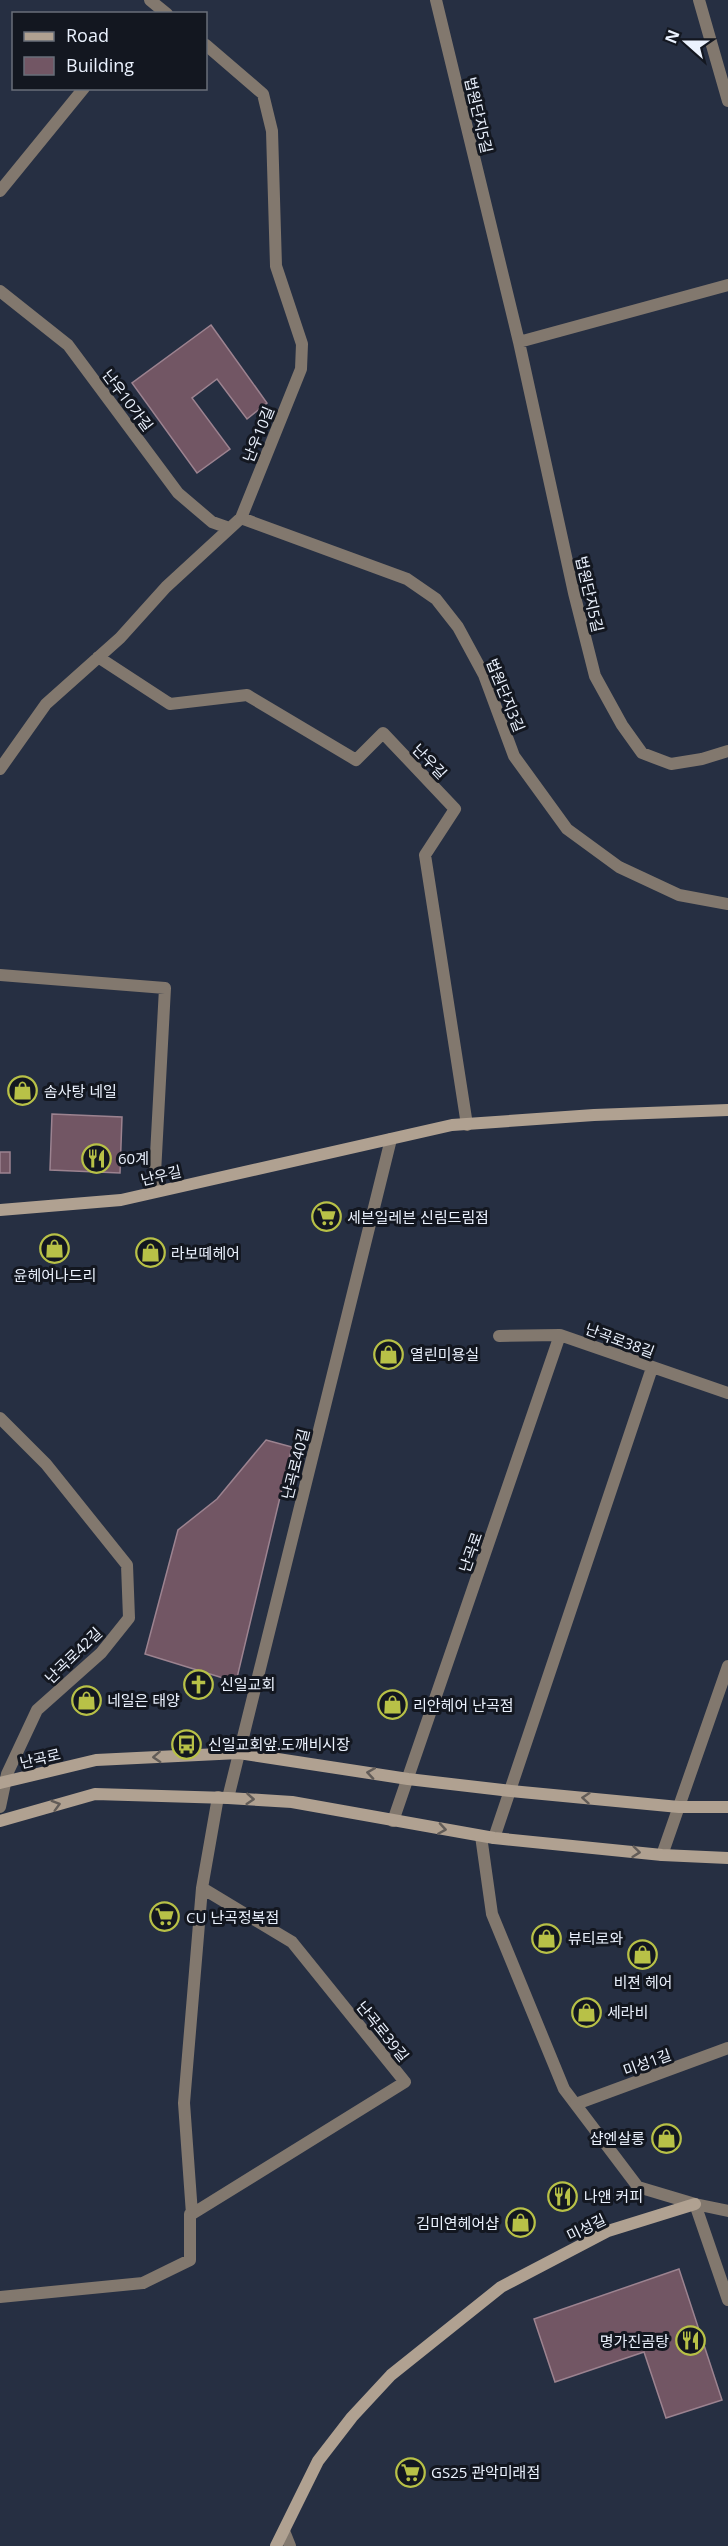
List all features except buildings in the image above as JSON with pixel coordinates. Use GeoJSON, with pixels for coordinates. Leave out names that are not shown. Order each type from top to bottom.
{"type":"FeatureCollection","features":[{"type":"Feature","properties":{"kind":"main road","name":"난우길"},"geometry":{"type":"LineString","coordinates":[[0,1210],[121,1200],[452,1125],[594,1115],[728,1110]]}},
{"type":"Feature","properties":{"kind":"main road","name":"난곡로"},"geometry":{"type":"LineString","coordinates":[[3,1783],[96,1760],[239,1753],[408,1779],[511,1791],[679,1807],[728,1807]]}},
{"type":"Feature","properties":{"kind":"main road"},"geometry":{"type":"LineString","coordinates":[[0,1821],[95,1794],[223,1798],[292,1802],[495,1838],[662,1855],[728,1858]]}},
{"type":"Feature","properties":{"kind":"main road","name":"미성길"},"geometry":{"type":"LineString","coordinates":[[276,2546],[318,2461],[352,2417],[391,2375],[501,2287],[608,2231],[695,2204]]}},
{"type":"Feature","properties":{"kind":"street","name":"법원단지5길"},"geometry":{"type":"LineString","coordinates":[[436,0],[519,342],[574,593],[595,676],[622,725],[642,753],[671,764],[702,759],[728,751]]}},
{"type":"Feature","properties":{"kind":"street"},"geometry":{"type":"LineString","coordinates":[[699,0],[728,101]]}},
{"type":"Feature","properties":{"kind":"street","name":"난우10길"},"geometry":{"type":"LineString","coordinates":[[0,769],[46,704],[120,638],[166,587],[241,518],[301,369],[302,344],[276,266],[272,131],[263,94],[207,46]]}},
{"type":"Feature","properties":{"kind":"street"},"geometry":{"type":"LineString","coordinates":[[0,191],[82,90]]}},
{"type":"Feature","properties":{"kind":"street"},"geometry":{"type":"LineString","coordinates":[[519,342],[728,285]]}},
{"type":"Feature","properties":{"kind":"street","name":"난우10가길"},"geometry":{"type":"LineString","coordinates":[[0,291],[68,345],[178,493],[212,522],[230,528]]}},
{"type":"Feature","properties":{"kind":"street","name":"법원단지3길"},"geometry":{"type":"LineString","coordinates":[[241,518],[407,579],[436,599],[458,627],[484,675],[514,756],[567,829],[619,867],[679,894],[728,904]]}},
{"type":"Feature","properties":{"kind":"street","name":"난우길"},"geometry":{"type":"LineString","coordinates":[[98,657],[170,704],[247,694],[356,760],[383,733],[455,809],[425,855],[466,1125]]}},
{"type":"Feature","properties":{"kind":"street"},"geometry":{"type":"LineString","coordinates":[[0,975],[165,988],[154,1192]]}},
{"type":"Feature","properties":{"kind":"street","name":"난곡로40길"},"geometry":{"type":"LineString","coordinates":[[223,1798],[239,1753],[391,1138]]}},
{"type":"Feature","properties":{"kind":"street","name":"난곡로38길"},"geometry":{"type":"LineString","coordinates":[[499,1336],[560,1335],[728,1393]]}},
{"type":"Feature","properties":{"kind":"street","name":"난곡로"},"geometry":{"type":"LineString","coordinates":[[393,1821],[560,1335]]}},
{"type":"Feature","properties":{"kind":"street"},"geometry":{"type":"LineString","coordinates":[[495,1838],[652,1368]]}},
{"type":"Feature","properties":{"kind":"street","name":"난곡로42길"},"geometry":{"type":"LineString","coordinates":[[0,1418],[46,1464],[127,1565],[129,1618],[101,1653],[37,1710],[3,1783],[0,1808]]}},
{"type":"Feature","properties":{"kind":"street"},"geometry":{"type":"LineString","coordinates":[[662,1855],[728,1666]]}},
{"type":"Feature","properties":{"kind":"street"},"geometry":{"type":"LineString","coordinates":[[0,2297],[143,2283],[190,2260],[190,2214],[192,2214],[184,2103],[202,1888],[223,1798]]}},
{"type":"Feature","properties":{"kind":"street"},"geometry":{"type":"LineString","coordinates":[[482,1836],[492,1914],[564,2089],[638,2187],[728,2211]]}},
{"type":"Feature","properties":{"kind":"street","name":"난곡로39길"},"geometry":{"type":"LineString","coordinates":[[192,2214],[405,2082],[292,1942],[202,1888]]}},
{"type":"Feature","properties":{"kind":"street","name":"미성1길"},"geometry":{"type":"LineString","coordinates":[[576,2104],[728,2048]]}},
{"type":"Feature","properties":{"kind":"street"},"geometry":{"type":"LineString","coordinates":[[695,2204],[728,2300]]}},
{"type":"Feature","properties":{"kind":"street"},"geometry":{"type":"LineString","coordinates":[[284,2531],[290,2546]]}},
{"type":"Feature","properties":{"kind":"place","name":"솜사탕 네일"},"geometry":{"type":"Point","coordinates":[23,1091]}},
{"type":"Feature","properties":{"kind":"place","name":"60계"},"geometry":{"type":"Point","coordinates":[97,1158]}},
{"type":"Feature","properties":{"kind":"place","name":"세븐일레븐 신림드림점"},"geometry":{"type":"Point","coordinates":[326,1217]}},
{"type":"Feature","properties":{"kind":"place","name":"윤헤어나드리"},"geometry":{"type":"Point","coordinates":[55,1248]}},
{"type":"Feature","properties":{"kind":"place","name":"라보떼헤어"},"geometry":{"type":"Point","coordinates":[150,1253]}},
{"type":"Feature","properties":{"kind":"place","name":"열린미용실"},"geometry":{"type":"Point","coordinates":[389,1354]}},
{"type":"Feature","properties":{"kind":"place","name":"신일교회"},"geometry":{"type":"Point","coordinates":[199,1684]}},
{"type":"Feature","properties":{"kind":"place","name":"네일은 태양"},"geometry":{"type":"Point","coordinates":[86,1700]}},
{"type":"Feature","properties":{"kind":"place","name":"리안헤어 난곡점"},"geometry":{"type":"Point","coordinates":[392,1705]}},
{"type":"Feature","properties":{"kind":"place","name":"신일교회앞.도깨비시장"},"geometry":{"type":"Point","coordinates":[187,1744]}},
{"type":"Feature","properties":{"kind":"place","name":"CU 난곡정복점"},"geometry":{"type":"Point","coordinates":[165,1917]}},
{"type":"Feature","properties":{"kind":"place","name":"뷰티로와"},"geometry":{"type":"Point","coordinates":[547,1938]}},
{"type":"Feature","properties":{"kind":"place","name":"비젼 헤어"},"geometry":{"type":"Point","coordinates":[643,1955]}},
{"type":"Feature","properties":{"kind":"place","name":"세라비"},"geometry":{"type":"Point","coordinates":[586,2012]}},
{"type":"Feature","properties":{"kind":"place","name":"샵엔살롱"},"geometry":{"type":"Point","coordinates":[666,2138]}},
{"type":"Feature","properties":{"kind":"place","name":"나앤 커피"},"geometry":{"type":"Point","coordinates":[563,2196]}},
{"type":"Feature","properties":{"kind":"place","name":"김미연헤어샵"},"geometry":{"type":"Point","coordinates":[520,2223]}},
{"type":"Feature","properties":{"kind":"place","name":"명가진곰탕"},"geometry":{"type":"Point","coordinates":[690,2341]}},
{"type":"Feature","properties":{"kind":"place","name":"GS25 관악미래점"},"geometry":{"type":"Point","coordinates":[410,2472]}}]}
